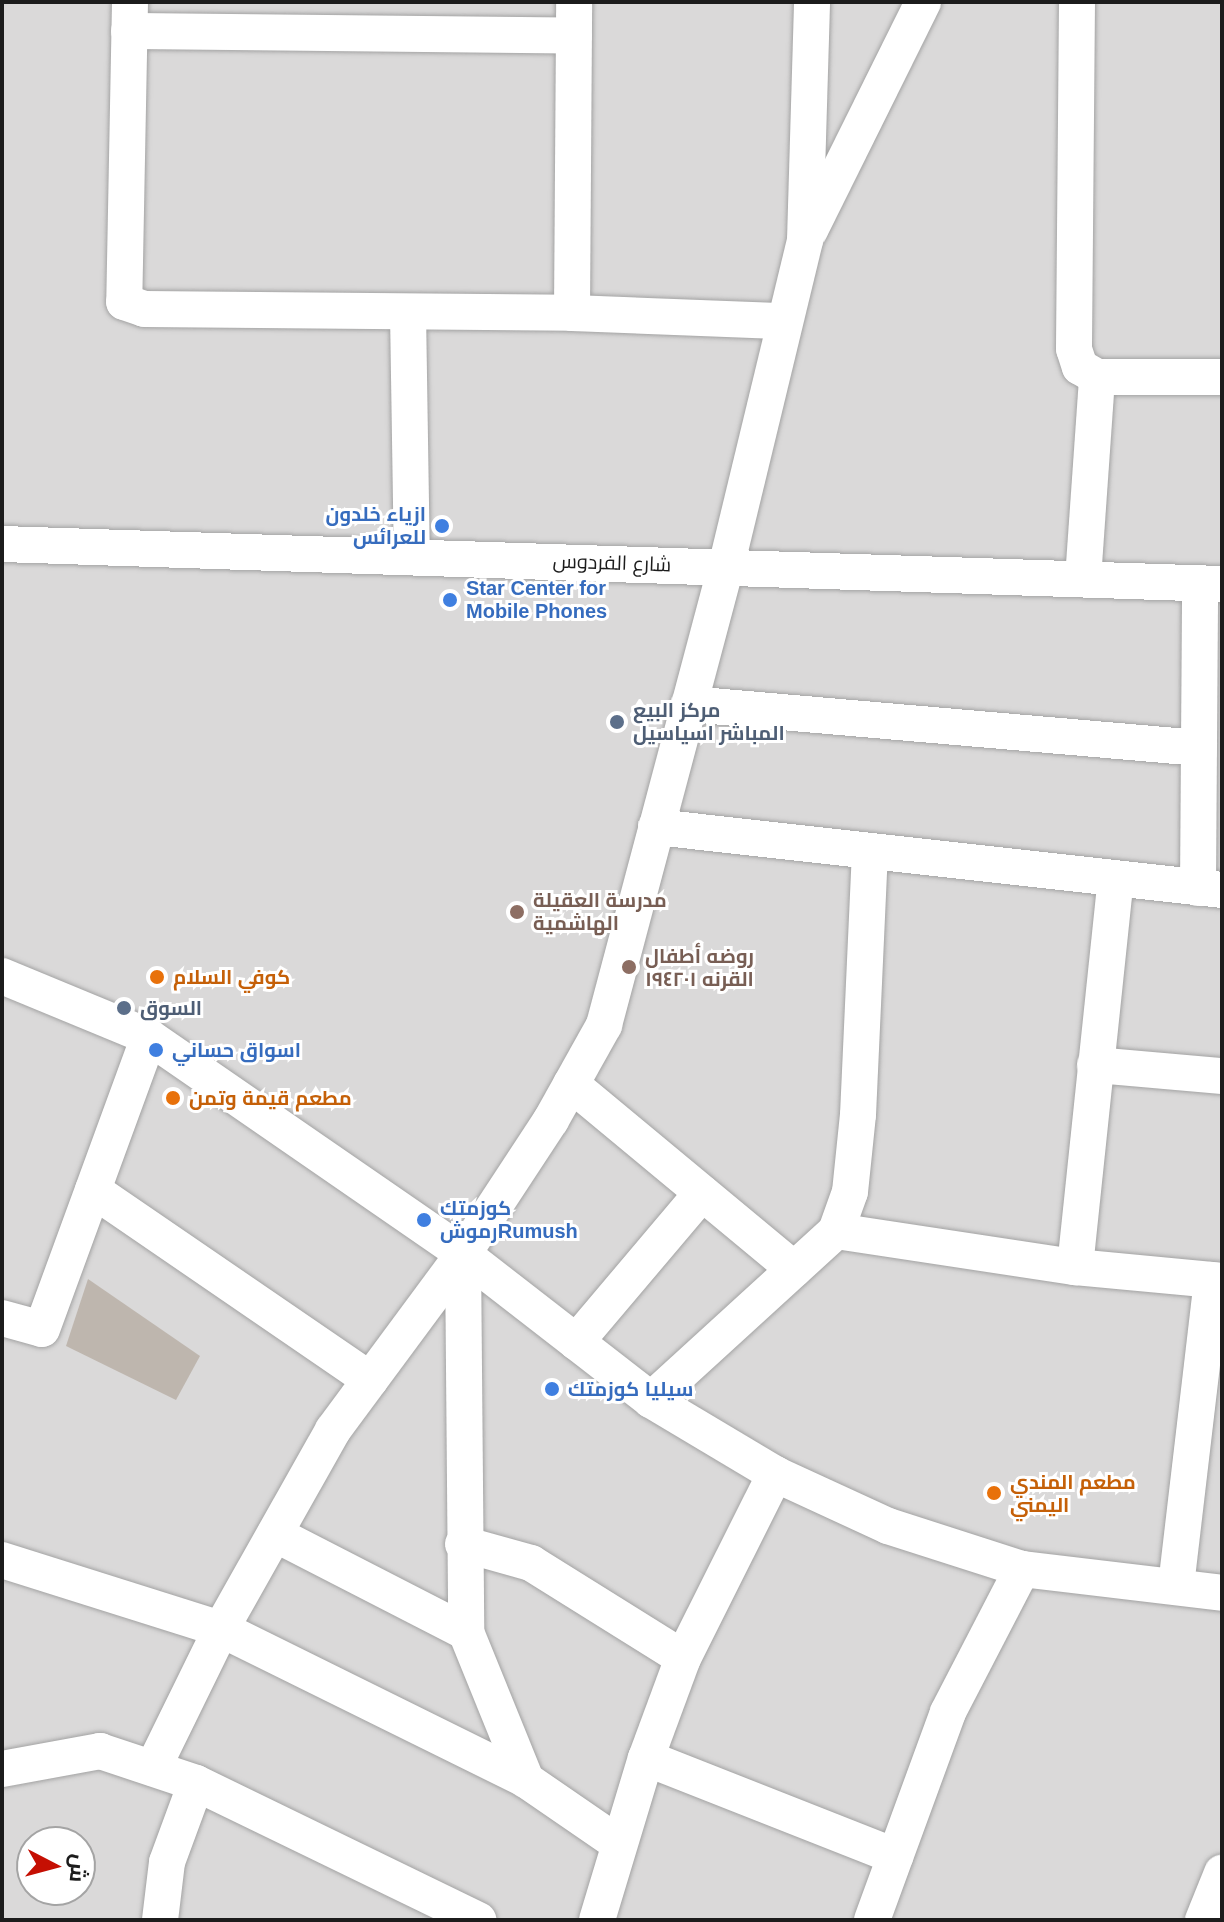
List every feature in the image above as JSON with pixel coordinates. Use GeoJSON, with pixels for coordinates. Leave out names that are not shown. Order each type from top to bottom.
{"type":"FeatureCollection","features":[{"type":"Feature","properties":{"kind":"street"},"geometry":{"type":"LineString","coordinates":[[153,1768],[221,1629],[333,1430],[463,1254],[571,1084],[604,1025],[726,567],[805,240],[812,2]]}},
{"type":"Feature","properties":{"kind":"street"},"geometry":{"type":"LineString","coordinates":[[805,240],[923,2]]}},
{"type":"Feature","properties":{"kind":"street"},"geometry":{"type":"LineString","coordinates":[[1077,2],[1074,349],[1080,367],[1097,377],[1222,377]]}},
{"type":"Feature","properties":{"kind":"street"},"geometry":{"type":"LineString","coordinates":[[572,313],[574,19],[129,16],[124,302],[144,309],[572,313],[785,321]]}},
{"type":"Feature","properties":{"kind":"street"},"geometry":{"type":"LineString","coordinates":[[408,312],[412,557]]}},
{"type":"Feature","properties":{"kind":"street"},"geometry":{"type":"LineString","coordinates":[[1083,579],[1097,377]]}},
{"type":"Feature","properties":{"kind":"street","name":"شارع الفردوس"},"geometry":{"type":"LineString","coordinates":[[2,544],[1211,583]]}},
{"type":"Feature","properties":{"kind":"street"},"geometry":{"type":"LineString","coordinates":[[656,827],[1210,889],[1199,748],[1211,583]]}},
{"type":"Feature","properties":{"kind":"street"},"geometry":{"type":"LineString","coordinates":[[689,704],[1199,748]]}},
{"type":"Feature","properties":{"kind":"street"},"geometry":{"type":"LineString","coordinates":[[651,1400],[836,1231],[850,1192],[858,1115],[870,853]]}},
{"type":"Feature","properties":{"kind":"street"},"geometry":{"type":"LineString","coordinates":[[1075,1267],[1116,880]]}},
{"type":"Feature","properties":{"kind":"street"},"geometry":{"type":"LineString","coordinates":[[2,976],[149,1037],[463,1254],[651,1400],[775,1474],[888,1526],[1022,1569],[1222,1593]]}},
{"type":"Feature","properties":{"kind":"street"},"geometry":{"type":"LineString","coordinates":[[2,1318],[42,1329],[149,1037]]}},
{"type":"Feature","properties":{"kind":"street"},"geometry":{"type":"LineString","coordinates":[[1095,1065],[1222,1076]]}},
{"type":"Feature","properties":{"kind":"street"},"geometry":{"type":"LineString","coordinates":[[571,1084],[794,1269]]}},
{"type":"Feature","properties":{"kind":"street"},"geometry":{"type":"LineString","coordinates":[[93,1190],[370,1380]]}},
{"type":"Feature","properties":{"kind":"street"},"geometry":{"type":"LineString","coordinates":[[576,1342],[702,1193]]}},
{"type":"Feature","properties":{"kind":"street"},"geometry":{"type":"LineString","coordinates":[[836,1231],[1075,1267],[1217,1280],[1209,1424],[1176,1586]]}},
{"type":"Feature","properties":{"kind":"street"},"geometry":{"type":"LineString","coordinates":[[463,1254],[466,1632],[526,1780]]}},
{"type":"Feature","properties":{"kind":"street"},"geometry":{"type":"LineString","coordinates":[[597,1920],[646,1758],[683,1658],[775,1474]]}},
{"type":"Feature","properties":{"kind":"street"},"geometry":{"type":"LineString","coordinates":[[275,1534],[466,1632]]}},
{"type":"Feature","properties":{"kind":"street"},"geometry":{"type":"LineString","coordinates":[[463,1544],[531,1563],[683,1658]]}},
{"type":"Feature","properties":{"kind":"street"},"geometry":{"type":"LineString","coordinates":[[2,1560],[221,1629],[526,1780],[619,1844]]}},
{"type":"Feature","properties":{"kind":"street"},"geometry":{"type":"LineString","coordinates":[[872,1920],[948,1712],[1022,1569]]}},
{"type":"Feature","properties":{"kind":"street"},"geometry":{"type":"LineString","coordinates":[[2,1769],[100,1751],[196,1783],[478,1920]]}},
{"type":"Feature","properties":{"kind":"street"},"geometry":{"type":"LineString","coordinates":[[646,1758],[895,1856]]}},
{"type":"Feature","properties":{"kind":"street"},"geometry":{"type":"LineString","coordinates":[[160,1920],[167,1862],[196,1783]]}},
{"type":"Feature","properties":{"kind":"street"},"geometry":{"type":"LineString","coordinates":[[1203,1920],[1222,1873]]}},
{"type":"Feature","properties":{"kind":"shaded area"},"geometry":{"type":"Polygon","coordinates":[[[2,2],[1222,2],[1222,1920],[2,1920],[2,2]]]}},
{"type":"Feature","properties":{"kind":"building"},"geometry":{"type":"Polygon","coordinates":[[[88,1279],[200,1356],[176,1400],[66,1346],[88,1279]]]}},
{"type":"Feature","properties":{"kind":"place","name":"ازياء خلدون للعرائس"},"geometry":{"type":"Point","coordinates":[442,526]}},
{"type":"Feature","properties":{"kind":"place","name":"Star Center for Mobile Phones"},"geometry":{"type":"Point","coordinates":[450,600]}},
{"type":"Feature","properties":{"kind":"place","name":"مركز البيع المباشر اسياسيل"},"geometry":{"type":"Point","coordinates":[617,722]}},
{"type":"Feature","properties":{"kind":"place","name":"مدرسة العقيلة الهاشمية"},"geometry":{"type":"Point","coordinates":[517,912]}},
{"type":"Feature","properties":{"kind":"place","name":"روضه أطفال القرنه ١٩٤٢٠١"},"geometry":{"type":"Point","coordinates":[629,967]}},
{"type":"Feature","properties":{"kind":"place","name":"كوفي السلام"},"geometry":{"type":"Point","coordinates":[157,977]}},
{"type":"Feature","properties":{"kind":"place","name":"السوق"},"geometry":{"type":"Point","coordinates":[124,1008]}},
{"type":"Feature","properties":{"kind":"place","name":"اسواق حساني"},"geometry":{"type":"Point","coordinates":[156,1050]}},
{"type":"Feature","properties":{"kind":"place","name":"مطعم قيمة وتمن"},"geometry":{"type":"Point","coordinates":[173,1098]}},
{"type":"Feature","properties":{"kind":"place","name":"كوزمتك رموشRumush"},"geometry":{"type":"Point","coordinates":[424,1220]}},
{"type":"Feature","properties":{"kind":"place","name":"سيليا كوزمتك"},"geometry":{"type":"Point","coordinates":[552,1389]}},
{"type":"Feature","properties":{"kind":"place","name":"مطعم المندي اليمني"},"geometry":{"type":"Point","coordinates":[994,1493]}}]}
